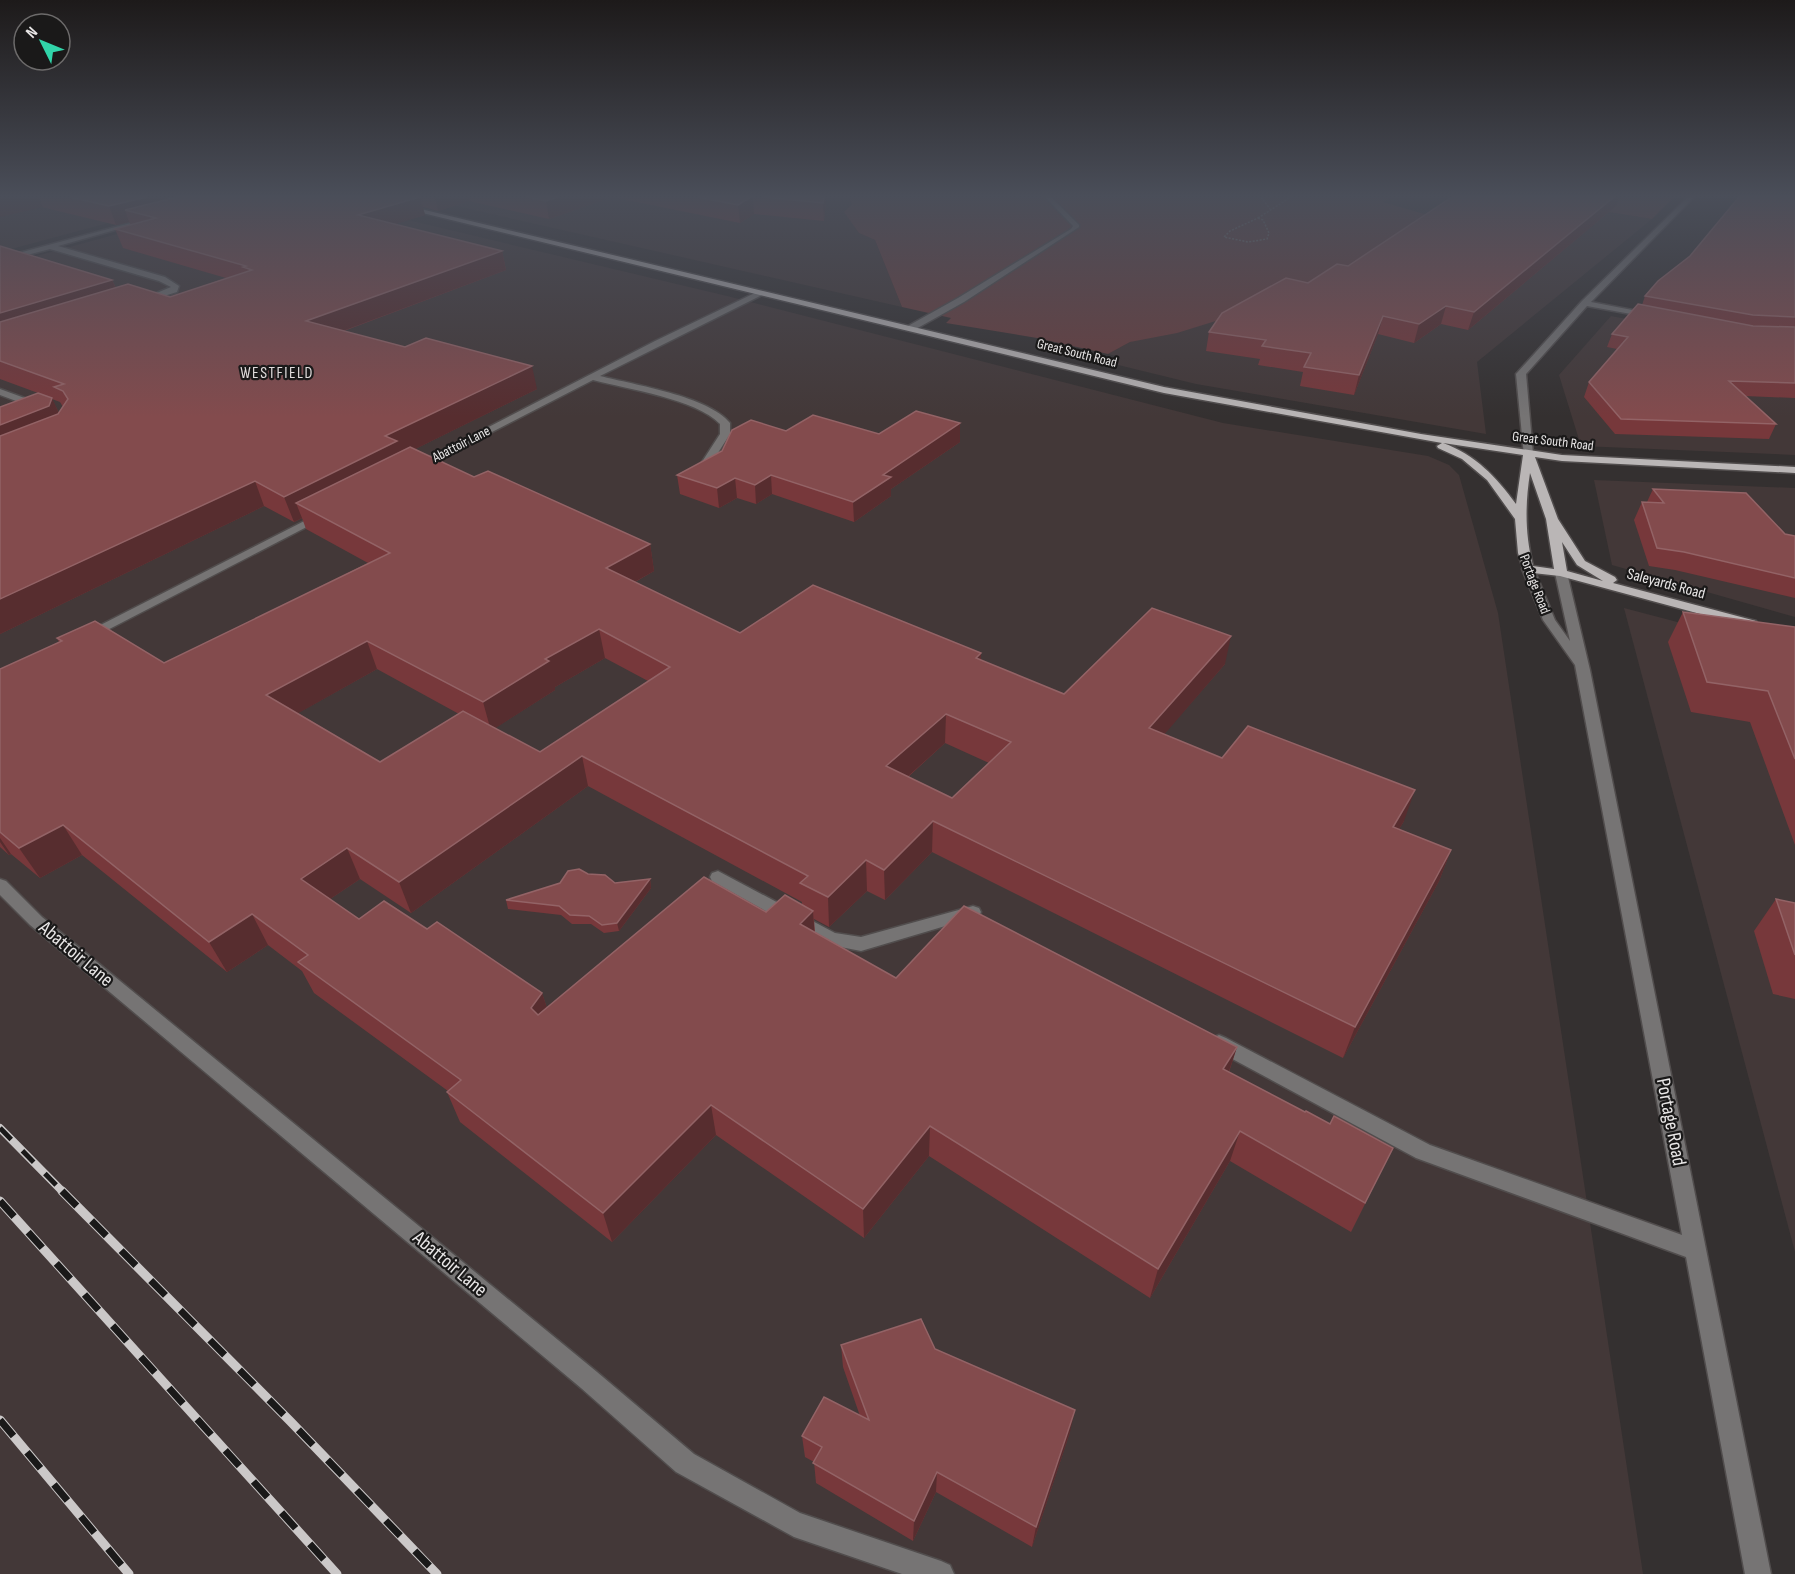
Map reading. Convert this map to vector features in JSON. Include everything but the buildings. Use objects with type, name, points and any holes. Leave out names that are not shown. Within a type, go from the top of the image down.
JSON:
[{"type":"main road","name":"Great South Road","points":[[669,270],[1164,390],[1421,437],[1528,454],[1591,461],[1795,470]]},
{"type":"main road","points":[[1421,437],[1466,457],[1491,478],[1520,518]]},
{"type":"main road","name":"Portage Road","points":[[1528,454],[1520,518],[1520,543],[1528,568]]},
{"type":"main road","name":"Portage Road","points":[[1528,454],[1552,519],[1561,573]]},
{"type":"main road","points":[[1552,519],[1581,563],[1596,573],[1647,596]]},
{"type":"main road","name":"Saleyards Road","points":[[1528,568],[1561,573],[1769,629]]},
{"type":"street","points":[[130,304],[174,290],[175,286],[162,279],[133,270]]},
{"type":"street","points":[[911,328],[1008,270]]},
{"type":"street","name":"Portage Road","points":[[1528,454],[1521,374],[1617,270]]},
{"type":"street","name":"Abattoir Lane","points":[[401,474],[762,293]]},
{"type":"street","points":[[1585,303],[1656,317]]},
{"type":"street","points":[[591,377],[695,404],[715,413],[725,423],[725,434],[703,468]]},
{"type":"street","points":[[0,392],[49,410]]},
{"type":"street","points":[[74,642],[327,512]]},
{"type":"street","name":"Portage Road","points":[[1528,568],[1549,620],[1583,670]]},
{"type":"street","name":"Portage Road","points":[[1561,573],[1583,670],[1758,1574]]},
{"type":"street","points":[[718,877],[831,939],[861,944],[974,912],[994,923]]},
{"type":"street","name":"Abattoir Lane","points":[[0,885],[36,921],[589,1380],[685,1463],[794,1524],[941,1574]]},
{"type":"street","points":[[1203,1035],[1423,1152],[1697,1251]]},
{"type":"shaded area","points":[[0,270],[620,270],[1223,423],[1428,456],[1449,465],[1459,475],[1498,613],[1643,1574],[0,1574]]},
{"type":"shaded area","points":[[741,270],[887,270],[902,307]]},
{"type":"shaded area","points":[[887,270],[1354,270],[1248,311],[1177,333],[1130,342],[1108,354],[1037,338],[946,323],[951,318],[902,307]]},
{"type":"shaded area","points":[[1259,270],[1589,270],[1477,362],[1486,434],[1196,384],[1106,362],[1120,357],[1108,354]]},
{"type":"shaded area","points":[[1611,316],[1748,343],[1795,345],[1795,455],[1581,446],[1559,375]]},
{"type":"shaded area","points":[[1594,480],[1795,488],[1795,617],[1612,565]]},
{"type":"shaded area","points":[[1624,608],[1795,653],[1795,1252]]},
{"type":"railway","points":[[0,1128],[64,1193]]},
{"type":"railway","points":[[62,1191],[290,1421],[437,1574]]},
{"type":"railway","points":[[0,1201],[337,1574]]},
{"type":"railway","points":[[0,1420],[129,1574]]},
{"type":"district","name":"WESTFIELD","points":[[277,373]]}]
